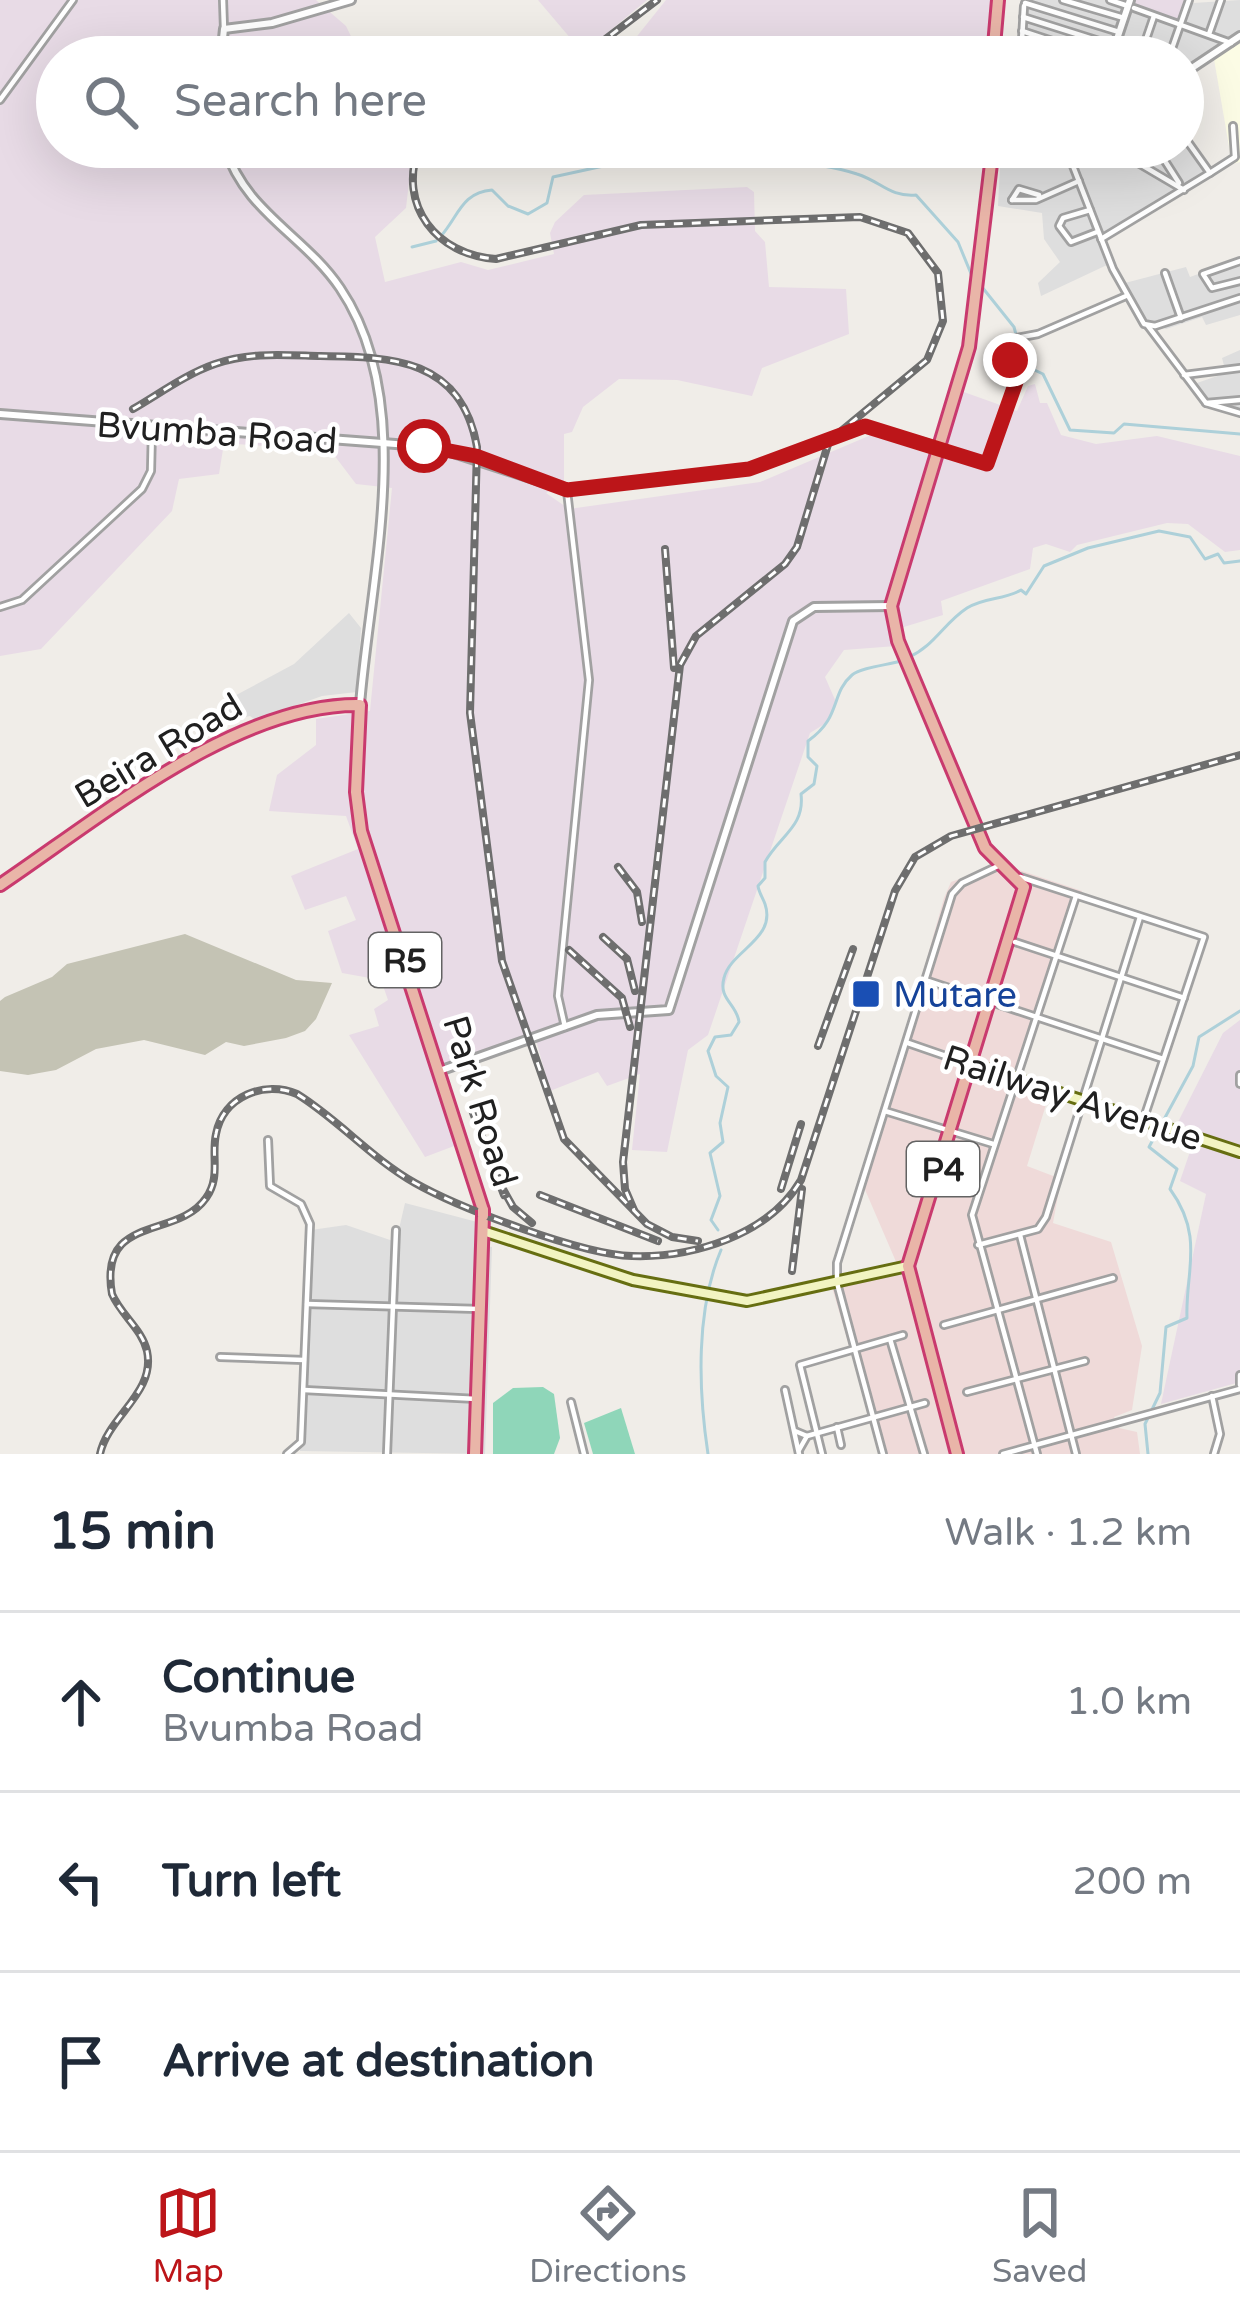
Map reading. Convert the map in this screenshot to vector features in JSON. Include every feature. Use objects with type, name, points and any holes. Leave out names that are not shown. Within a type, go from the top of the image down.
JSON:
[{"type":"highway","points":[[997,36],[1000,0]]},
{"type":"highway","points":[[989,168],[984,251],[965,360],[891,606],[906,658],[985,848],[998,866],[1024,883]]},
{"type":"highway","points":[[914,678],[988,848],[1024,883]]},
{"type":"highway","name":"Beira Road","points":[[0,885],[249,726],[306,707],[360,705]]},
{"type":"highway","name":"Park Road","points":[[360,705],[357,812],[484,1213],[475,1454]]},
{"type":"highway","name":"P4","points":[[960,1454],[908,1266],[1015,942],[1024,883]]},
{"type":"highway","name":"P4","points":[[994,1002],[1024,883]]},
{"type":"highway","name":"P4","points":[[952,1133],[913,1274],[960,1454]]},
{"type":"main road","name":"Railway Avenue","points":[[974,1065],[1240,1152]]},
{"type":"main road","points":[[483,1231],[633,1280],[712,1294],[774,1299],[908,1266]]},
{"type":"street","points":[[47,36],[73,0]]},
{"type":"street","points":[[223,0],[223,36]]},
{"type":"street","points":[[224,28],[272,22],[351,0]]},
{"type":"street","points":[[1063,0],[1124,18]]},
{"type":"street","points":[[1110,0],[1231,43]]},
{"type":"street","points":[[1177,36],[1191,0]]},
{"type":"street","points":[[1209,35],[1221,0]]},
{"type":"street","points":[[1022,36],[1025,2],[1119,32]]},
{"type":"street","points":[[1118,36],[1131,4]]},
{"type":"street","points":[[1147,36],[1154,16]]},
{"type":"street","points":[[1023,17],[1083,36]]},
{"type":"street","points":[[1022,31],[1037,36]]},
{"type":"street","points":[[1204,60],[1240,36]]},
{"type":"street","points":[[0,100],[36,51]]},
{"type":"street","points":[[1090,210],[1063,218],[1061,235],[1071,242],[1099,236],[1210,173],[1235,157],[1233,126]]},
{"type":"street","points":[[1204,165],[1210,173]]},
{"type":"street","points":[[234,168],[248,199],[343,292],[383,404],[386,444],[360,705]]},
{"type":"street","points":[[1073,168],[1126,296],[1206,403],[1240,413]]},
{"type":"street","points":[[1147,168],[1182,188]]},
{"type":"street","points":[[1169,168],[1182,188]]},
{"type":"street","points":[[1042,196],[1079,181]]},
{"type":"street","points":[[1240,261],[1203,274],[1212,288],[1240,281]]},
{"type":"street","points":[[1165,273],[1181,318]]},
{"type":"street","points":[[1148,326],[1238,299],[1232,284]]},
{"type":"street","name":"Bvumba Road","points":[[0,414],[450,450],[567,490],[749,469],[865,426],[987,464],[1017,376],[1006,349],[1014,338],[1038,334],[1126,296]]},
{"type":"street","points":[[1184,375],[1240,368]]},
{"type":"street","points":[[1206,403],[1240,400]]},
{"type":"street","points":[[0,607],[22,600],[142,489],[151,470],[152,429]]},
{"type":"street","points":[[565,1027],[558,996],[590,680],[567,490]]},
{"type":"street","points":[[442,1070],[624,1009],[672,1007],[794,621],[814,607],[891,606]]},
{"type":"street","points":[[883,1454],[837,1283],[837,1263],[956,887],[998,866]]},
{"type":"street","points":[[1024,883],[1046,885],[1204,937],[1143,1121]]},
{"type":"street","points":[[1037,1454],[972,1215],[1076,896]]},
{"type":"street","points":[[978,1245],[1038,1229],[1141,917]]},
{"type":"street","points":[[1015,942],[1184,998]]},
{"type":"street","points":[[925,980],[1163,1059]]},
{"type":"street","name":"Railway Avenue","points":[[907,1042],[974,1065]]},
{"type":"street","points":[[1240,1075],[1240,1084]]},
{"type":"street","points":[[885,1111],[993,1144]]},
{"type":"street","points":[[268,1140],[270,1186],[301,1204],[310,1224],[301,1442],[287,1454]]},
{"type":"street","points":[[387,1454],[396,1230]]},
{"type":"street","points":[[1020,1235],[1076,1454]]},
{"type":"street","points":[[944,1325],[1113,1278]]},
{"type":"street","points":[[307,1304],[479,1310]]},
{"type":"street","points":[[822,1454],[799,1368],[903,1335]]},
{"type":"street","points":[[890,1338],[923,1454]]},
{"type":"street","points":[[220,1357],[304,1360]]},
{"type":"street","points":[[967,1392],[1085,1360]]},
{"type":"street","points":[[1003,1454],[1240,1387],[1240,1375]]},
{"type":"street","points":[[304,1390],[477,1399]]},
{"type":"street","points":[[785,1390],[799,1452]]},
{"type":"street","points":[[1213,1396],[1220,1434],[1214,1454]]},
{"type":"street","points":[[572,1402],[584,1454]]},
{"type":"street","points":[[795,1431],[817,1434],[925,1403]]},
{"type":"street","points":[[837,1427],[842,1445]]},
{"type":"street","points":[[799,1452],[807,1436]]},
{"type":"shaded area","points":[[0,0],[316,0],[351,36],[36,36],[36,168],[411,168],[406,208],[375,237],[385,282],[461,262],[488,270],[554,254],[550,233],[555,222],[584,195],[747,187],[754,192],[755,231],[765,242],[769,287],[846,289],[849,334],[762,368],[752,396],[677,380],[619,379],[583,407],[572,432],[564,434],[564,482],[546,493],[569,509],[760,482],[871,435],[935,456],[961,391],[1017,411],[1028,386],[1035,384],[1040,403],[1047,403],[1061,435],[1096,444],[1157,436],[1240,456],[1240,550],[1225,552],[1188,524],[1167,523],[1077,545],[1070,552],[1046,544],[1033,548],[1030,569],[941,601],[943,615],[894,630],[896,646],[844,650],[825,677],[836,702],[826,723],[810,733],[708,1035],[688,1050],[667,1152],[632,1150],[640,1074],[607,1086],[598,1072],[550,1091],[536,1040],[441,1071],[462,1143],[425,1157],[349,1035],[379,1026],[374,1009],[388,1000],[381,980],[342,973],[328,931],[356,920],[346,896],[305,910],[291,876],[358,849],[346,816],[269,811],[277,775],[316,745],[316,719],[370,711],[392,488],[356,484],[331,451],[224,443],[219,474],[179,479],[172,511],[41,649],[0,656]]},
{"type":"shaded area","points":[[538,0],[647,0],[604,36],[569,36]]},
{"type":"shaded area","points":[[666,0],[992,0],[990,36],[637,36]]},
{"type":"shaded area","points":[[1028,0],[1134,0],[1131,7],[1240,0],[1240,42],[1204,65],[1204,36],[1025,36]]},
{"type":"shaded area","points":[[1134,0],[1191,0],[1182,24],[1131,8]]},
{"type":"shaded area","points":[[1240,42],[1240,162],[1232,164],[1214,59]]},
{"type":"shaded area","points":[[1000,168],[1206,171],[1098,238],[1107,265],[1041,296],[1038,283],[1060,262],[1044,239],[1042,213],[998,206]]},
{"type":"shaded area","points":[[1240,259],[1240,315],[1206,325],[1202,317],[1166,329],[1148,321],[1125,283],[1186,267],[1190,277]]},
{"type":"shaded area","points":[[1240,350],[1238,412],[1233,403],[1213,404],[1194,384],[1226,373],[1222,358]]},
{"type":"shaded area","points":[[349,613],[361,628],[357,692],[322,696],[255,720],[250,716],[221,722],[225,701],[294,664]]},
{"type":"shaded area","points":[[1001,864],[1082,891],[1014,1082],[1049,1095],[1027,1166],[1061,1179],[1053,1223],[1111,1242],[1142,1346],[1132,1410],[1114,1417],[1119,1428],[1137,1432],[1140,1454],[881,1454],[831,1284],[897,1264],[863,1185],[944,898],[951,882]]},
{"type":"shaded area","points":[[185,934],[296,980],[332,983],[316,1019],[305,1031],[286,1038],[244,1046],[226,1042],[205,1055],[144,1040],[96,1049],[56,1070],[28,1075],[0,1071],[0,1001],[5,997],[52,977],[67,964]]},
{"type":"shaded area","points":[[1240,1020],[1240,1382],[1161,1404],[1206,1194],[1180,1181],[1197,1131],[1177,1124],[1223,1033]]},
{"type":"shaded area","points":[[405,1203],[481,1223],[478,1245],[492,1247],[485,1454],[300,1451],[311,1230],[346,1225],[396,1242]]},
{"type":"green space","points":[[543,1387],[554,1394],[560,1438],[554,1454],[493,1454],[493,1403],[513,1388]]},
{"type":"green space","points":[[621,1408],[635,1454],[593,1454],[584,1423]]},
{"type":"waterway","points":[[441,236],[474,195],[492,190],[508,206],[528,214],[547,203],[553,177],[594,168]]},
{"type":"waterway","points":[[834,168],[866,177],[899,194],[916,195],[958,242],[974,281]]},
{"type":"waterway","points":[[412,247],[436,241]]},
{"type":"waterway","points":[[982,287],[1014,327],[1028,367],[1043,374],[1070,430],[1114,433],[1124,424],[1240,434]]},
{"type":"waterway","points":[[909,657],[967,608],[1021,590],[1026,594],[1044,566],[1088,548],[1159,531],[1190,537],[1205,559],[1218,554],[1224,563],[1240,561]]},
{"type":"waterway","points":[[718,1230],[711,1220],[720,1196],[710,1153],[723,1142],[720,1123],[728,1087],[716,1076],[708,1051],[715,1037],[731,1035],[739,1022],[724,991],[724,978],[764,927],[767,916],[758,886],[765,878],[765,862],[795,823],[801,794],[814,784],[817,766],[808,757],[808,741],[826,723],[852,675],[901,661]]},
{"type":"waterway","points":[[1148,1454],[1145,1424],[1160,1393],[1166,1327],[1187,1318],[1191,1254],[1187,1223],[1170,1189],[1177,1169],[1149,1147],[1193,1066],[1199,1037],[1240,1011]]},
{"type":"waterway","points":[[708,1454],[701,1349],[707,1297],[721,1250]]},
{"type":"railway","points":[[610,36],[657,0]]},
{"type":"railway","points":[[414,168],[413,189],[427,224],[456,248],[475,255],[496,259],[641,225],[860,217],[908,233],[938,273],[943,321],[927,360],[829,441],[797,547],[785,564],[696,636],[680,665],[623,1162],[625,1189],[634,1210]]},
{"type":"railway","points":[[133,409],[204,368],[266,355],[396,362],[419,368],[456,395],[469,417],[477,447],[470,713],[502,961],[564,1139],[647,1224],[672,1237],[698,1241]]},
{"type":"railway","points":[[665,549],[674,668]]},
{"type":"railway","points":[[100,1454],[138,1392],[148,1366],[144,1343],[112,1294],[111,1268],[117,1251],[128,1239],[193,1211],[206,1198],[220,1121],[247,1094],[272,1089],[297,1094],[415,1183],[553,1239],[632,1256],[704,1247],[750,1229],[787,1199],[801,1180],[895,891],[915,857],[951,836],[1240,755]]},
{"type":"railway","points":[[618,867],[637,892],[642,922]]},
{"type":"railway","points":[[603,937],[627,959],[635,991]]},
{"type":"railway","points":[[818,1046],[853,949]]},
{"type":"railway","points":[[569,950],[622,998],[630,1027]]},
{"type":"railway","points":[[472,1110],[504,1195]]},
{"type":"railway","points":[[781,1189],[801,1124]]},
{"type":"railway","points":[[499,1182],[513,1207],[532,1223]]},
{"type":"railway","points":[[792,1271],[802,1189]]},
{"type":"railway","points":[[540,1195],[658,1241]]},
{"type":"place","name":"Mutare","points":[[866,994]]},
{"type":"route","points":[[424,446],[476,456],[567,490],[749,469],[859,427],[877,425],[987,464],[1016,382],[1010,360]]}]
